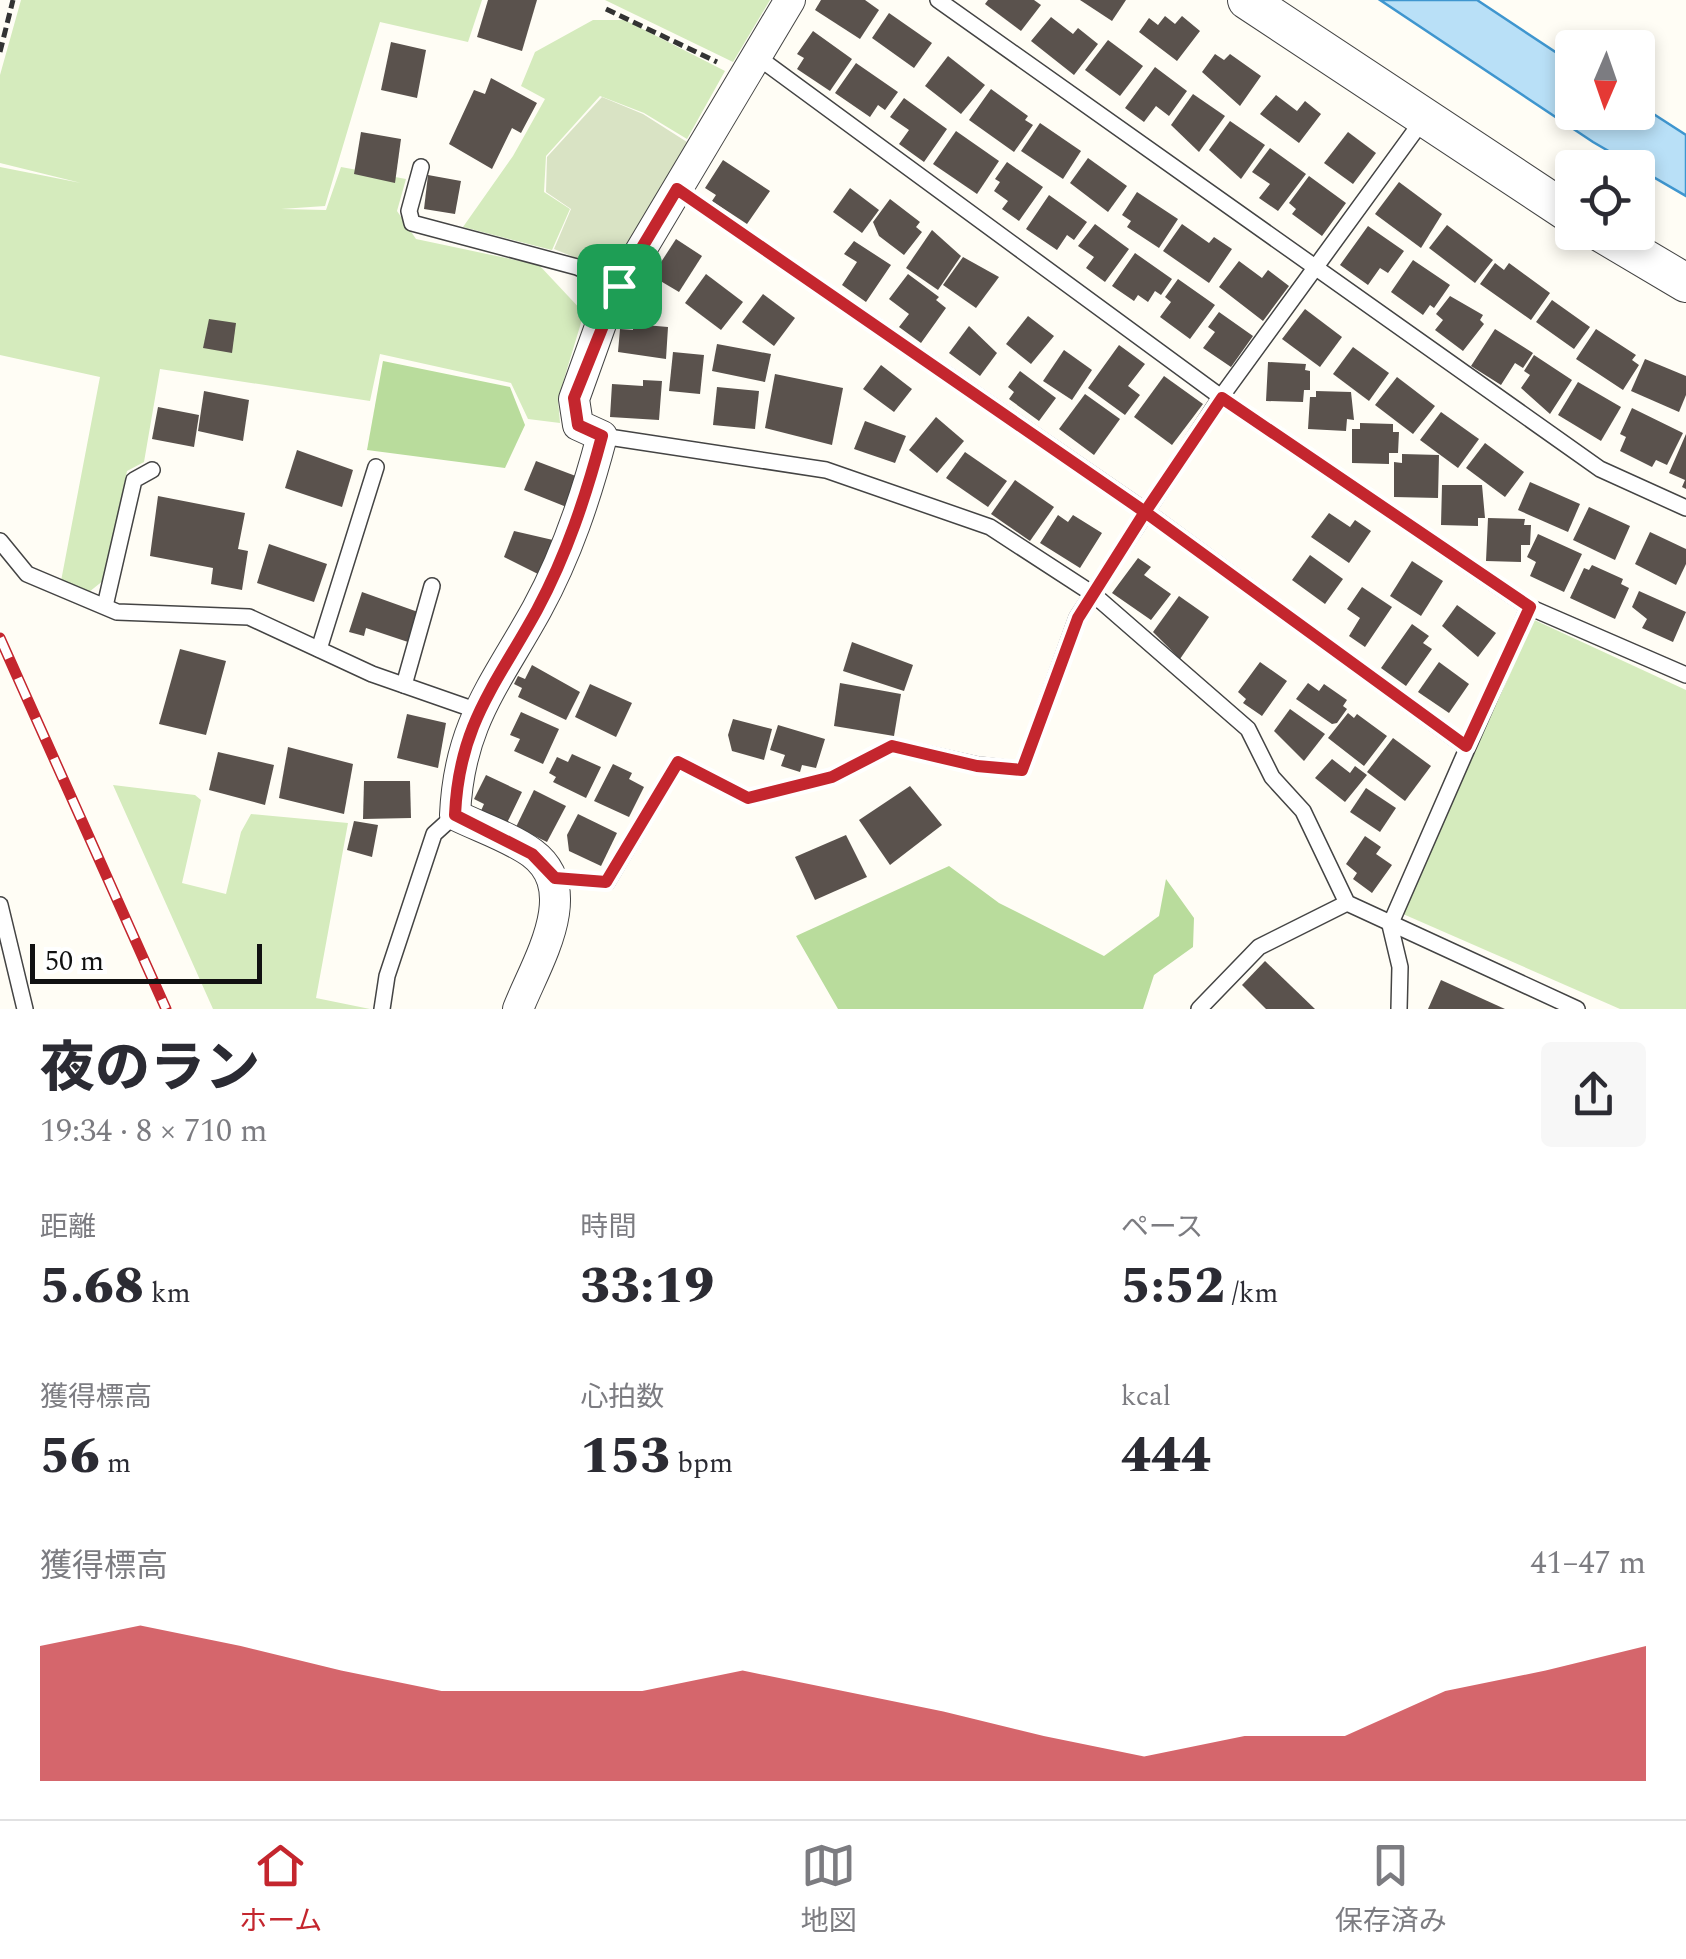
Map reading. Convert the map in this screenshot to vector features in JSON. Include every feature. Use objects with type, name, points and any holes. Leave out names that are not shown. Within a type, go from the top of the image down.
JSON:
[{"type":"street","points":[[518,1009],[557,908],[555,878],[532,854],[455,815],[457,769],[478,711],[539,607],[576,526],[602,436],[578,425],[574,398],[619,286],[790,0]]},
{"type":"street","points":[[1248,0],[1555,203]]},
{"type":"street","points":[[1630,250],[1686,283]]},
{"type":"lane","points":[[938,0],[1600,470],[1686,508]]},
{"type":"lane","points":[[752,68],[1222,398],[1530,607],[1686,675]]},
{"type":"lane","points":[[555,878],[606,882],[678,762],[748,798],[832,777],[892,746],[977,766],[1022,770],[1078,618],[1222,398],[1424,117]]},
{"type":"lane","points":[[421,167],[409,211],[412,223],[577,267],[619,286]]},
{"type":"lane","points":[[677,189],[1145,512],[1466,746]]},
{"type":"lane","points":[[602,436],[826,470],[990,527],[1093,594],[1248,728],[1272,777],[1303,811],[1347,903],[1577,1009]]},
{"type":"lane","points":[[319,649],[376,467]]},
{"type":"lane","points":[[105,606],[134,480],[152,470]]},
{"type":"lane","points":[[0,541],[28,574],[117,612],[248,617],[404,685],[478,711]]},
{"type":"lane","points":[[404,685],[432,586]]},
{"type":"lane","points":[[1399,1009],[1400,967],[1390,925],[1530,607]]},
{"type":"lane","points":[[382,1009],[388,976],[434,834],[455,815]]},
{"type":"lane","points":[[1200,1009],[1259,947],[1347,903]]},
{"type":"lane","points":[[0,905],[25,1009]]},
{"type":"path","points":[[0,52],[13,0]]},
{"type":"path","points":[[606,9],[752,68]]},
{"type":"green space","points":[[21,0],[482,0],[468,42],[380,22],[325,206],[281,209],[326,210],[341,167],[406,179],[397,211],[416,239],[539,265],[584,313],[558,399],[560,423],[528,419],[511,383],[380,354],[370,401],[160,369],[144,462],[127,471],[104,580],[89,592],[61,581],[100,377],[0,355],[0,167],[81,183],[0,163],[0,75]]},
{"type":"green space","points":[[605,0],[770,0],[733,62]]},
{"type":"green space","points":[[593,20],[625,20],[725,71],[687,139],[644,113],[600,96],[546,156],[544,192],[570,209],[552,250],[463,227],[513,156],[545,99],[521,86],[535,52]]},
{"type":"green space","points":[[602,97],[643,114],[687,142],[611,272],[554,249],[571,209],[546,192],[547,157]]},
{"type":"green space","points":[[383,361],[510,387],[525,425],[505,468],[367,450]]},
{"type":"green space","points":[[1530,618],[1686,690],[1686,1009],[1620,1009],[1403,914]]},
{"type":"green space","points":[[113,785],[195,795],[201,800],[182,883],[226,894],[241,832],[251,814],[348,823],[316,998],[370,1009],[213,1009]]},
{"type":"green space","points":[[949,866],[999,903],[1104,956],[1159,916],[1166,879],[1194,918],[1193,947],[1154,975],[1143,1009],[838,1009],[796,936]]},
{"type":"water","points":[[1380,0],[1477,0],[1555,52],[1555,117]]},
{"type":"water","points":[[1655,115],[1686,135],[1686,196],[1655,178],[1655,150],[1607,150],[1575,130],[1655,130]]},
{"type":"building","points":[[488,0],[537,0],[522,51],[477,37]]},
{"type":"building","points":[[821,0],[865,0],[879,10],[860,39],[815,10]]},
{"type":"building","points":[[988,0],[1034,0],[1041,5],[1021,31],[985,4]]},
{"type":"building","points":[[1080,0],[1126,0],[1112,21]]},
{"type":"building","points":[[889,13],[932,43],[914,68],[872,38]]},
{"type":"building","points":[[1165,16],[1175,24],[1182,16],[1200,31],[1177,61],[1139,32],[1149,18],[1158,25]]},
{"type":"building","points":[[1051,17],[1073,34],[1078,28],[1098,44],[1074,75],[1031,41]]},
{"type":"building","points":[[813,31],[852,59],[830,91],[797,69],[804,58],[797,54]]},
{"type":"building","points":[[1108,40],[1143,66],[1120,96],[1085,70]]},
{"type":"building","points":[[391,42],[426,50],[417,98],[381,90]]},
{"type":"building","points":[[1215,54],[1224,60],[1230,54],[1261,76],[1240,106],[1202,72]]},
{"type":"building","points":[[948,56],[985,85],[961,114],[925,86]]},
{"type":"building","points":[[856,63],[898,92],[885,110],[878,105],[870,117],[835,93]]},
{"type":"building","points":[[1155,67],[1187,91],[1169,116],[1156,106],[1144,122],[1125,108]]},
{"type":"building","points":[[491,78],[537,103],[521,133],[512,128],[492,169],[449,144],[474,90],[485,94]]},
{"type":"building","points":[[991,89],[1028,116],[1025,120],[1033,125],[1014,152],[969,120]]},
{"type":"building","points":[[1193,94],[1225,116],[1199,152],[1171,125]]},
{"type":"building","points":[[1276,95],[1297,111],[1305,101],[1321,114],[1299,143],[1260,114]]},
{"type":"building","points":[[904,98],[947,129],[924,162],[899,144],[909,130],[890,117]]},
{"type":"building","points":[[1230,121],[1265,145],[1241,179],[1209,150]]},
{"type":"building","points":[[1040,123],[1081,151],[1063,179],[1021,151]]},
{"type":"building","points":[[956,131],[999,161],[977,194],[933,164]]},
{"type":"building","points":[[361,132],[401,139],[395,183],[354,174]]},
{"type":"building","points":[[1348,132],[1376,153],[1353,184],[1324,163]]},
{"type":"building","points":[[1270,148],[1306,174],[1278,211],[1259,198],[1270,184],[1252,172]]},
{"type":"building","points":[[1088,158],[1127,186],[1108,212],[1070,183]]},
{"type":"building","points":[[723,160],[770,191],[747,224],[712,201],[716,195],[705,188]]},
{"type":"building","points":[[1007,162],[1043,187],[1019,221],[1002,209],[1008,201],[994,191],[1000,182],[995,179]]},
{"type":"building","points":[[428,175],[461,181],[455,214],[424,209]]},
{"type":"building","points":[[1309,176],[1346,203],[1322,236],[1292,214],[1296,209],[1289,203]]},
{"type":"building","points":[[1399,182],[1442,214],[1421,248],[1375,214]]},
{"type":"building","points":[[850,188],[879,210],[862,233],[833,212]]},
{"type":"building","points":[[1137,192],[1178,219],[1159,248],[1127,227],[1131,221],[1122,215]]},
{"type":"building","points":[[1049,195],[1087,222],[1074,240],[1067,235],[1057,250],[1026,229]]},
{"type":"building","points":[[890,199],[920,222],[916,227],[922,232],[904,255],[879,236],[873,222]]},
{"type":"building","points":[[1095,224],[1129,249],[1105,282],[1086,268],[1094,257],[1078,246]]},
{"type":"building","points":[[1182,224],[1209,243],[1214,237],[1232,249],[1209,283],[1163,251]]},
{"type":"building","points":[[1447,225],[1493,260],[1475,283],[1429,248]]},
{"type":"building","points":[[1368,226],[1404,251],[1388,273],[1380,268],[1368,285],[1340,265]]},
{"type":"building","points":[[932,230],[961,256],[938,290],[906,268]]},
{"type":"building","points":[[676,239],[702,256],[679,292],[652,276]]},
{"type":"building","points":[[854,241],[891,265],[866,302],[842,285],[857,262],[844,254]]},
{"type":"building","points":[[1135,253],[1172,279],[1161,295],[1155,291],[1148,302],[1138,295],[1134,301],[1112,286]]},
{"type":"building","points":[[963,257],[999,277],[976,308],[943,285]]},
{"type":"building","points":[[1413,260],[1450,285],[1434,308],[1430,305],[1423,315],[1391,292]]},
{"type":"building","points":[[1239,261],[1262,278],[1268,270],[1289,286],[1263,321],[1219,287]]},
{"type":"building","points":[[1495,263],[1504,270],[1509,263],[1550,293],[1531,320],[1480,284]]},
{"type":"building","points":[[706,274],[743,302],[721,330],[685,303]]},
{"type":"building","points":[[908,274],[939,297],[936,300],[946,308],[921,343],[899,327],[909,314],[889,299]]},
{"type":"building","points":[[1178,279],[1215,305],[1190,339],[1160,317],[1171,302],[1165,297]]},
{"type":"building","points":[[763,294],[795,318],[774,346],[742,322]]},
{"type":"building","points":[[1450,296],[1483,315],[1480,320],[1484,324],[1463,351],[1435,330],[1443,320],[1436,314]]},
{"type":"building","points":[[1552,300],[1590,327],[1574,349],[1536,322]]},
{"type":"building","points":[[1305,309],[1342,337],[1320,367],[1282,339]]},
{"type":"building","points":[[1219,312],[1253,336],[1231,367],[1203,348],[1215,332],[1208,327]]},
{"type":"building","points":[[1028,316],[1054,336],[1031,364],[1006,344]]},
{"type":"building","points":[[209,319],[236,323],[232,353],[203,348]]},
{"type":"building","points":[[633,324],[668,327],[666,359],[618,352],[620,329],[633,330]]},
{"type":"building","points":[[969,326],[997,353],[980,376],[949,353]]},
{"type":"building","points":[[1495,329],[1533,353],[1523,368],[1515,363],[1501,385],[1471,366]]},
{"type":"building","points":[[1596,329],[1636,355],[1632,360],[1639,365],[1623,390],[1576,359]]},
{"type":"building","points":[[717,344],[771,354],[765,382],[712,371]]},
{"type":"building","points":[[1119,345],[1145,364],[1128,386],[1140,395],[1125,415],[1088,388]]},
{"type":"building","points":[[1353,347],[1389,373],[1369,401],[1333,374]]},
{"type":"building","points":[[1064,350],[1092,370],[1072,400],[1043,381]]},
{"type":"building","points":[[673,352],[704,355],[700,394],[669,391]]},
{"type":"building","points":[[1534,355],[1572,380],[1550,414],[1521,388],[1530,375],[1524,371]]},
{"type":"building","points":[[1645,359],[1686,376],[1686,395],[1679,412],[1631,391]]},
{"type":"building","points":[[1268,362],[1306,364],[1310,390],[1304,390],[1303,402],[1266,401]]},
{"type":"building","points":[[881,365],[912,389],[894,412],[863,389]]},
{"type":"building","points":[[1020,371],[1056,398],[1039,421],[1009,399],[1014,392],[1008,387]]},
{"type":"building","points":[[775,374],[843,388],[832,445],[765,428]]},
{"type":"building","points":[[1164,376],[1203,404],[1172,445],[1134,417]]},
{"type":"building","points":[[1397,377],[1435,406],[1413,434],[1375,405]]},
{"type":"building","points":[[643,380],[662,381],[659,420],[610,417],[612,384],[643,386]]},
{"type":"building","points":[[1578,382],[1621,407],[1601,441],[1558,415]]},
{"type":"building","points":[[717,387],[759,391],[755,429],[713,425]]},
{"type":"building","points":[[204,391],[249,400],[243,441],[198,431]]},
{"type":"building","points":[[1316,391],[1351,392],[1354,420],[1347,419],[1346,431],[1308,429],[1310,397],[1316,397]]},
{"type":"building","points":[[1085,394],[1120,419],[1094,455],[1059,429]]},
{"type":"building","points":[[158,407],[199,415],[194,447],[152,439]]},
{"type":"building","points":[[1632,408],[1683,433],[1667,465],[1656,460],[1652,467],[1620,451],[1626,437],[1620,434]]},
{"type":"building","points":[[1441,412],[1479,439],[1458,468],[1420,440]]},
{"type":"building","points":[[936,417],[964,441],[937,473],[909,450]]},
{"type":"building","points":[[865,421],[906,436],[895,463],[854,449]]},
{"type":"building","points":[[1360,423],[1393,424],[1393,432],[1399,432],[1398,453],[1389,453],[1389,464],[1352,463],[1352,429],[1360,429]]},
{"type":"building","points":[[1686,434],[1686,489],[1682,487],[1685,480],[1669,473]]},
{"type":"building","points":[[1485,443],[1524,472],[1505,497],[1466,468]]},
{"type":"building","points":[[297,450],[353,470],[342,507],[285,488]]},
{"type":"building","points":[[965,452],[1007,481],[988,507],[946,478]]},
{"type":"building","points":[[1402,454],[1439,455],[1438,498],[1394,497],[1394,462],[1402,463]]},
{"type":"building","points":[[536,461],[581,478],[569,508],[524,490]]},
{"type":"building","points":[[1015,480],[1054,507],[1030,541],[991,514]]},
{"type":"building","points":[[1530,482],[1580,504],[1568,532],[1518,510]]},
{"type":"building","points":[[1442,485],[1482,485],[1485,518],[1478,518],[1478,526],[1441,525]]},
{"type":"building","points":[[158,496],[245,513],[238,549],[248,551],[242,590],[211,584],[213,568],[150,556]]},
{"type":"building","points":[[1589,507],[1630,526],[1615,560],[1573,540]]},
{"type":"building","points":[[1329,513],[1350,527],[1355,520],[1371,531],[1349,563],[1311,537]]},
{"type":"building","points":[[1058,515],[1068,522],[1073,515],[1102,533],[1080,568],[1040,543]]},
{"type":"building","points":[[1488,518],[1525,519],[1524,525],[1531,525],[1530,545],[1521,545],[1521,562],[1486,561]]},
{"type":"building","points":[[514,531],[553,540],[540,575],[504,557]]},
{"type":"building","points":[[1650,532],[1686,549],[1686,564],[1676,585],[1635,564]]},
{"type":"building","points":[[1538,534],[1582,554],[1564,592],[1530,576],[1536,562],[1527,557]]},
{"type":"building","points":[[269,544],[327,564],[314,602],[257,583]]},
{"type":"building","points":[[1310,555],[1343,579],[1325,604],[1292,580]]},
{"type":"building","points":[[1138,558],[1151,567],[1144,575],[1171,594],[1151,620],[1112,593]]},
{"type":"building","points":[[1412,561],[1443,581],[1421,616],[1390,596]]},
{"type":"building","points":[[1592,565],[1623,579],[1621,584],[1629,588],[1615,619],[1570,598],[1584,568],[1589,570]]},
{"type":"building","points":[[1362,587],[1392,607],[1365,647],[1349,636],[1360,618],[1347,609]]},
{"type":"building","points":[[1639,591],[1686,612],[1673,642],[1642,628],[1647,619],[1632,607]]},
{"type":"building","points":[[362,592],[418,612],[408,642],[366,628],[364,636],[349,632]]},
{"type":"building","points":[[1179,596],[1209,617],[1180,659],[1153,632]]},
{"type":"building","points":[[1457,605],[1496,633],[1478,657],[1442,626]]},
{"type":"building","points":[[1412,624],[1429,636],[1423,643],[1432,649],[1406,686],[1381,668]]},
{"type":"building","points":[[852,642],[913,665],[904,691],[843,671]]},
{"type":"building","points":[[180,649],[226,661],[206,735],[159,724]]},
{"type":"building","points":[[1260,662],[1287,681],[1262,716],[1243,703],[1246,699],[1238,692]]},
{"type":"building","points":[[1439,662],[1469,684],[1449,713],[1418,692]]},
{"type":"building","points":[[532,665],[580,692],[566,720],[518,697],[522,688],[514,684],[518,676],[525,679]]},
{"type":"building","points":[[840,683],[901,694],[894,736],[834,726]]},
{"type":"building","points":[[1308,683],[1319,691],[1324,684],[1347,700],[1343,706],[1347,709],[1337,723],[1332,724],[1296,699]]},
{"type":"building","points":[[590,684],[632,703],[616,737],[575,717]]},
{"type":"building","points":[[1290,709],[1325,734],[1304,761],[1274,731]]},
{"type":"building","points":[[521,712],[559,729],[543,764],[514,751],[520,739],[510,735]]},
{"type":"building","points":[[1348,713],[1354,718],[1357,714],[1387,736],[1364,766],[1328,738]]},
{"type":"building","points":[[407,714],[446,723],[438,768],[397,758]]},
{"type":"building","points":[[733,719],[772,729],[764,760],[732,751],[728,735]]},
{"type":"building","points":[[778,725],[825,739],[816,768],[802,765],[800,772],[781,766],[785,755],[770,750]]},
{"type":"building","points":[[1393,738],[1431,766],[1405,801],[1367,772]]},
{"type":"building","points":[[288,747],[353,764],[344,814],[279,798]]},
{"type":"building","points":[[218,752],[274,765],[265,805],[209,790]]},
{"type":"building","points":[[572,754],[601,767],[586,798],[553,782],[556,777],[549,773],[557,757],[568,762]]},
{"type":"building","points":[[1332,759],[1350,773],[1355,766],[1367,775],[1345,802],[1315,778]]},
{"type":"building","points":[[613,764],[632,773],[629,779],[644,787],[629,817],[594,801]]},
{"type":"building","points":[[486,775],[522,792],[506,825],[480,813],[484,804],[474,799]]},
{"type":"building","points":[[364,781],[410,781],[411,818],[363,819]]},
{"type":"building","points":[[910,786],[942,825],[890,865],[859,820]]},
{"type":"building","points":[[1366,788],[1396,808],[1380,832],[1350,812]]},
{"type":"building","points":[[534,790],[566,806],[547,842],[516,827]]},
{"type":"building","points":[[578,814],[617,833],[601,866],[569,851],[567,835]]},
{"type":"building","points":[[354,821],[378,825],[372,857],[347,850]]},
{"type":"building","points":[[846,835],[867,877],[815,900],[795,857]]},
{"type":"building","points":[[1365,836],[1381,847],[1376,854],[1392,865],[1372,893],[1353,879],[1357,873],[1346,864]]},
{"type":"building","points":[[1265,961],[1315,1009],[1266,1009],[1242,985]]},
{"type":"building","points":[[1441,980],[1505,1009],[1428,1009]]},
{"type":"railway","points":[[0,638],[166,1009]]},
{"type":"route","points":[[619,286],[607,307],[574,398],[578,425],[602,436],[583,510],[539,607],[478,711],[457,769],[455,815],[532,854],[555,878],[606,882],[678,762],[748,798],[832,777],[892,746],[977,766],[1022,770],[1078,618],[1145,512],[1466,746],[1530,607],[1222,398],[1145,512],[677,189],[619,286]]}]
